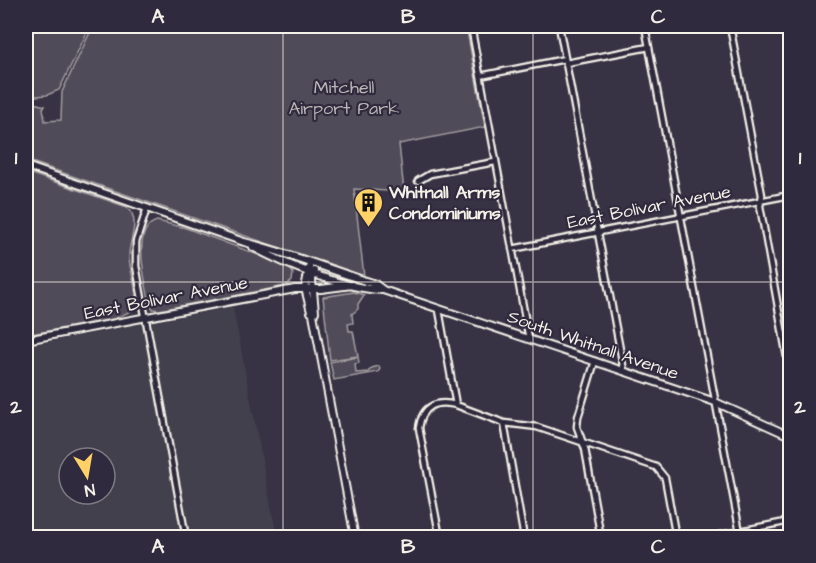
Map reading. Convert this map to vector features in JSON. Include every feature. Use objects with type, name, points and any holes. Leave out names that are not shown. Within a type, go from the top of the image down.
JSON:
[{"type":"street","points":[[471,26],[529,339]]},
{"type":"street","points":[[559,26],[624,371]]},
{"type":"street","points":[[645,26],[741,537]]},
{"type":"street","points":[[730,26],[762,195],[760,206],[790,374]]},
{"type":"street","points":[[480,76],[649,47]]},
{"type":"street","points":[[418,181],[430,174],[495,162]]},
{"type":"street","name":"South Whitnall Avenue","points":[[26,166],[244,242],[281,251],[375,284],[383,290]]},
{"type":"street","name":"East Bolivar Avenue","points":[[512,249],[790,195]]},
{"type":"street","points":[[147,208],[136,242],[135,253],[186,537]]},
{"type":"street","name":"South Whitnall Avenue","points":[[244,242],[311,272],[352,285],[383,290],[715,402],[790,436]]},
{"type":"street","points":[[313,264],[309,288],[355,537]]},
{"type":"street","name":"East Bolivar Avenue","points":[[26,340],[309,288],[321,289],[352,285]]},
{"type":"street","points":[[439,310],[456,405]]},
{"type":"street","points":[[595,361],[578,417],[578,434],[585,449],[602,537]]},
{"type":"street","points":[[440,537],[420,434],[420,421],[425,411],[434,404],[446,403],[504,423],[537,427],[656,467],[665,478],[676,537]]},
{"type":"street","points":[[504,423],[524,537]]},
{"type":"street","points":[[705,537],[790,521]]},
{"type":"shaded area","points":[[233,307],[277,537],[26,538],[26,346]]},
{"type":"green space","points":[[26,26],[90,26],[59,90],[47,95],[26,97]]},
{"type":"green space","name":"Mitchell Airport Park","points":[[93,26],[466,26],[485,127],[399,144],[404,192],[354,189],[364,277],[26,160],[26,101],[45,106],[43,108],[45,121],[61,120],[62,92]]},
{"type":"green space","points":[[26,172],[127,207],[131,212],[134,225],[129,258],[136,292],[133,310],[114,319],[26,335]]},
{"type":"green space","points":[[157,221],[186,228],[288,266],[293,273],[292,281],[285,286],[159,310],[153,309],[143,271],[142,245],[144,234],[149,226]]},
{"type":"green space","points":[[354,292],[364,295],[358,304],[358,309],[352,314],[353,323],[348,324],[349,331],[353,331],[358,356],[330,360],[323,297]]},
{"type":"green space","points":[[358,357],[359,363],[355,364],[356,373],[368,372],[379,366],[380,369],[378,372],[334,380],[330,362]]},
{"type":"place","name":"Whitnall Arms Condominiums","points":[[368,228]]}]
